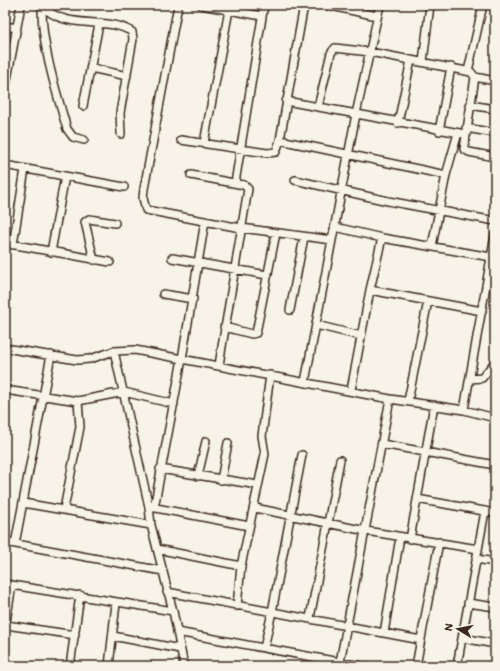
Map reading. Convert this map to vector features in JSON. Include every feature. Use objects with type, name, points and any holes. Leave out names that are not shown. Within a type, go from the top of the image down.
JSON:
[{"type":"street","points":[[5,90],[21,5]]},
{"type":"street","points":[[178,5],[144,189],[143,206],[150,211],[241,228],[332,240]]},
{"type":"street","points":[[201,5],[262,16]]},
{"type":"street","points":[[234,183],[264,5]]},
{"type":"street","points":[[181,140],[273,153],[279,147],[304,5]]},
{"type":"street","points":[[327,5],[347,8],[377,16]]},
{"type":"street","points":[[305,382],[348,154],[380,5]]},
{"type":"street","points":[[422,62],[430,5]]},
{"type":"street","points":[[468,71],[483,5]]},
{"type":"street","points":[[42,6],[51,14],[61,19],[128,30],[134,35],[120,113],[121,134]]},
{"type":"street","points":[[42,6],[46,42],[67,129],[73,137],[84,140]]},
{"type":"street","points":[[204,143],[230,10]]},
{"type":"street","points":[[83,106],[98,24]]},
{"type":"street","points":[[5,26],[17,28]]},
{"type":"street","points":[[318,107],[332,50],[337,47],[451,67],[473,73],[475,77],[495,81]]},
{"type":"street","points":[[398,123],[411,60]]},
{"type":"street","points":[[439,131],[451,67]]},
{"type":"street","points":[[91,68],[126,76]]},
{"type":"street","points":[[432,246],[446,175],[463,132],[475,77]]},
{"type":"street","points":[[286,101],[439,131],[495,133]]},
{"type":"street","points":[[470,105],[495,109]]},
{"type":"street","points":[[463,132],[463,145],[466,151],[495,157]]},
{"type":"street","points":[[280,140],[446,175]]},
{"type":"street","points":[[5,165],[124,187]]},
{"type":"street","points":[[25,169],[9,244],[110,262]]},
{"type":"street","points":[[191,175],[244,185],[248,189],[224,327],[219,365]]},
{"type":"street","points":[[51,252],[65,176]]},
{"type":"street","points":[[295,180],[388,201],[439,209],[495,221]]},
{"type":"street","points":[[94,260],[85,222],[89,219],[115,223]]},
{"type":"street","points":[[184,666],[173,611],[151,525],[152,507],[174,404],[205,221]]},
{"type":"street","points":[[335,226],[382,238],[492,257]]},
{"type":"street","points":[[224,327],[252,334],[256,333],[276,233]]},
{"type":"street","points":[[464,410],[495,235]]},
{"type":"street","points":[[290,310],[304,237]]},
{"type":"street","points":[[351,390],[370,290],[382,238]]},
{"type":"street","points":[[172,258],[198,264],[268,275]]},
{"type":"street","points":[[370,290],[482,311]]},
{"type":"street","points":[[163,294],[193,299]]},
{"type":"street","points":[[408,401],[428,301]]},
{"type":"street","points":[[316,325],[361,336]]},
{"type":"street","points":[[5,348],[84,360],[114,351],[135,350],[390,398],[464,410],[495,418]]},
{"type":"street","points":[[114,351],[152,507]]},
{"type":"street","points":[[15,544],[51,355]]},
{"type":"street","points":[[470,379],[482,378],[495,362]]},
{"type":"street","points":[[237,606],[241,566],[255,508],[258,485],[265,454],[262,436],[270,376]]},
{"type":"street","points":[[5,390],[78,401],[124,392],[174,404]]},
{"type":"street","points":[[340,662],[390,398]]},
{"type":"street","points":[[64,509],[79,432],[78,401]]},
{"type":"street","points":[[410,538],[434,405]]},
{"type":"street","points":[[198,476],[206,441]]},
{"type":"street","points":[[221,480],[228,443]]},
{"type":"street","points":[[382,444],[495,465]]},
{"type":"street","points":[[264,648],[302,455]]},
{"type":"street","points":[[310,618],[340,460]]},
{"type":"street","points":[[160,469],[258,485]]},
{"type":"street","points":[[417,499],[495,513]]},
{"type":"street","points":[[23,503],[151,525]]},
{"type":"street","points":[[152,507],[250,526]]},
{"type":"street","points":[[255,508],[366,531],[478,549]]},
{"type":"street","points":[[457,666],[485,511]]},
{"type":"street","points":[[384,633],[400,537]]},
{"type":"street","points":[[5,542],[162,571]]},
{"type":"street","points":[[416,666],[439,542]]},
{"type":"street","points":[[157,549],[241,566]]},
{"type":"street","points":[[476,559],[495,562]]},
{"type":"street","points":[[75,636],[5,628],[9,585],[80,595],[173,611]]},
{"type":"street","points":[[167,592],[421,640]]},
{"type":"street","points":[[70,666],[80,595]]},
{"type":"street","points":[[109,666],[116,602]]},
{"type":"street","points":[[468,603],[495,607]]},
{"type":"street","points":[[177,632],[361,666]]},
{"type":"street","points":[[113,636],[180,649]]},
{"type":"street","points":[[463,638],[495,644]]}]
